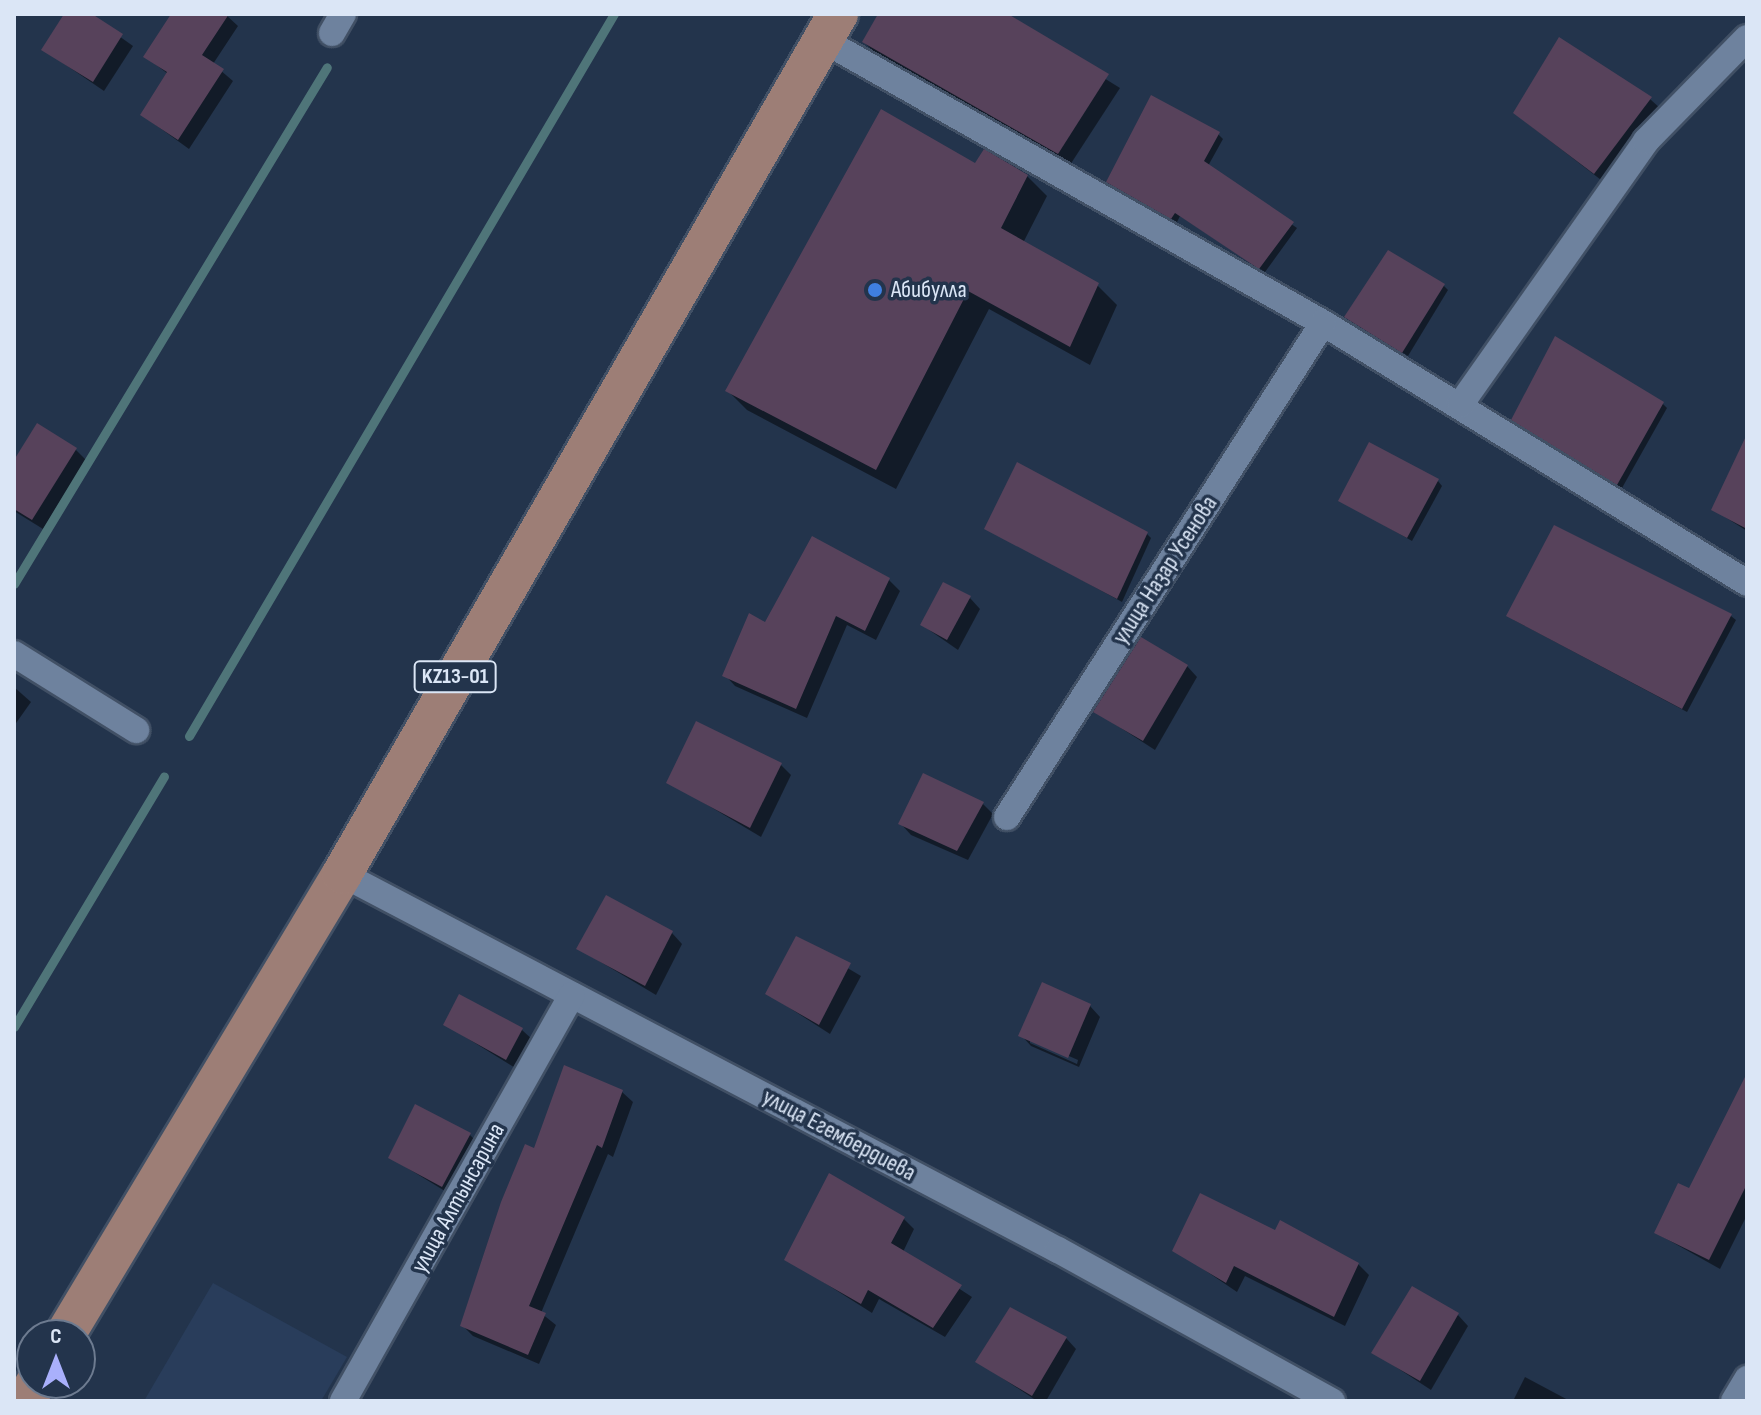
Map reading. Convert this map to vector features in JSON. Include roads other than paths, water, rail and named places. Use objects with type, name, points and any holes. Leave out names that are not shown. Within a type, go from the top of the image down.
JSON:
[{"type":"main road","name":"KZ13-01","points":[[75,1319],[342,874],[830,27]]},
{"type":"street","points":[[830,27],[1460,405],[1747,583]]},
{"type":"street","points":[[1460,405],[1646,141],[1747,38]]},
{"type":"street","name":"улица Назар Усенова","points":[[1007,817],[1323,323]]},
{"type":"street","points":[[14,654],[136,730]]},
{"type":"street","name":"улица Егембердиева","points":[[342,874],[1044,1242],[1332,1401]]},
{"type":"street","name":"улица Алтынсарина","points":[[343,1401],[572,995]]},
{"type":"street","points":[[1734,1401],[1747,1379]]},
{"type":"waterway","points":[[189,736],[614,14]]},
{"type":"waterway","points":[[14,584],[327,67]]},
{"type":"waterway","points":[[14,1027],[164,776]]},
{"type":"place","name":"Абибулла","points":[[875,290]]}]
